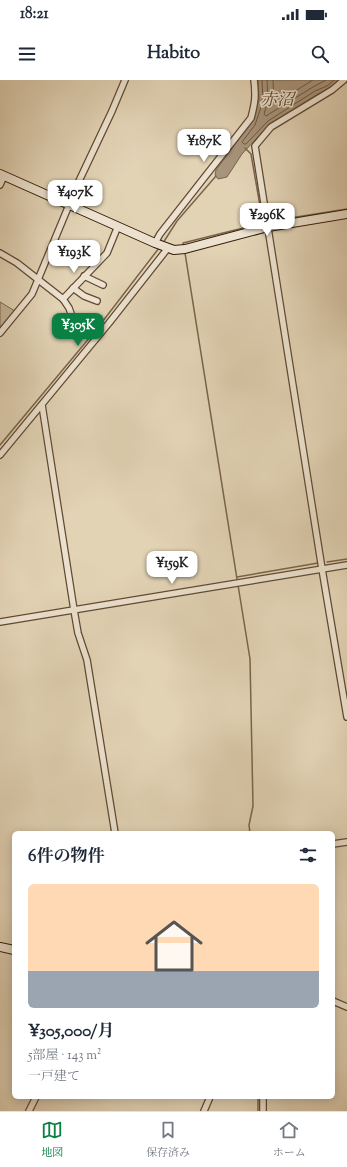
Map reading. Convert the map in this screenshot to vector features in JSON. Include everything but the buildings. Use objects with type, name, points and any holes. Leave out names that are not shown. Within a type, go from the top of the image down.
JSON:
[{"type":"street","points":[[0,333],[32,294],[79,181],[125,80]]},
{"type":"street","points":[[0,455],[109,323],[162,246],[160,234],[251,118],[256,94],[254,80]]},
{"type":"street","points":[[344,80],[332,90],[271,127],[255,146],[347,717]]},
{"type":"street","points":[[0,185],[2,175],[174,250],[268,227],[347,214]]},
{"type":"street","points":[[63,299],[107,253],[118,226]]},
{"type":"street","points":[[0,253],[17,263],[63,299],[69,308],[74,322]]},
{"type":"street","points":[[84,276],[103,286]]},
{"type":"street","points":[[73,288],[84,296],[97,301]]},
{"type":"street","points":[[42,405],[74,610],[78,632],[87,660],[115,831]]},
{"type":"street","points":[[0,622],[347,565]]},
{"type":"street","points":[[335,844],[347,842]]},
{"type":"street","points":[[0,948],[12,950]]},
{"type":"street","points":[[335,1002],[347,1007]]},
{"type":"street","points":[[29,1111],[35,1099]]},
{"type":"street","points":[[204,1111],[209,1099]]},
{"type":"street","points":[[263,1099],[263,1111]]},
{"type":"shaded area","points":[[0,302],[15,311],[0,330]]},
{"type":"water","name":"赤沼","points":[[258,80],[340,80],[329,89],[318,94],[270,124],[242,154],[227,177],[218,179],[215,175],[216,170],[251,123],[259,100]]},
{"type":"waterway","points":[[184,247],[183,243],[263,223],[251,154],[245,148]]},
{"type":"waterway","points":[[163,243],[177,221],[216,176]]},
{"type":"waterway","points":[[271,221],[347,209]]},
{"type":"waterway","points":[[0,445],[96,330],[159,248]]},
{"type":"waterway","points":[[185,253],[237,579]]},
{"type":"waterway","points":[[327,562],[347,559]]},
{"type":"waterway","points":[[237,577],[318,563]]},
{"type":"waterway","points":[[238,585],[250,659],[253,806],[249,825],[250,831]]},
{"type":"waterway","points":[[258,1099],[258,1111]]}]
